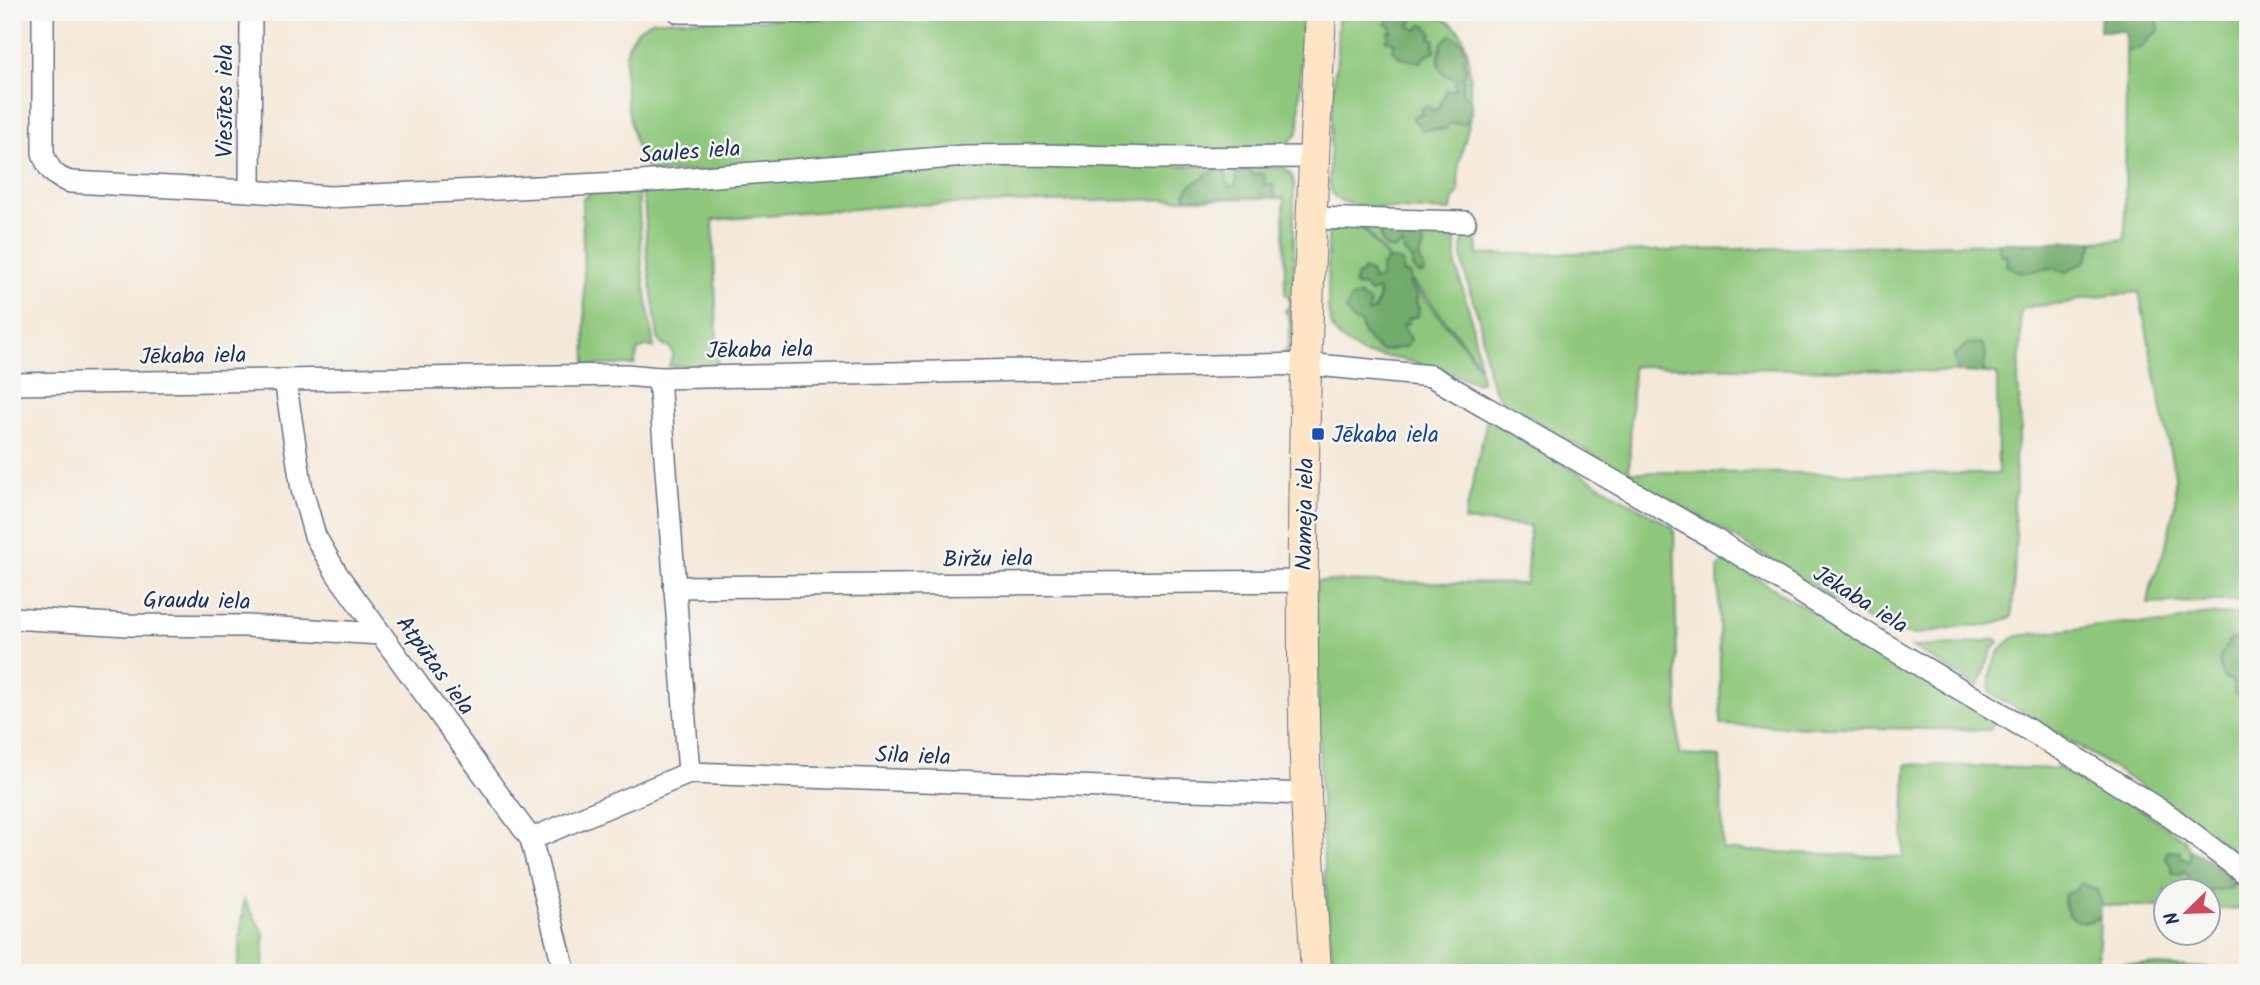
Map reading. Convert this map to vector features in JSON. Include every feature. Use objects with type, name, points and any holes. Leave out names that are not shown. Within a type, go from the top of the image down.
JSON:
[{"type":"street","name":"Saules iela","points":[[43,12],[43,153],[54,174],[71,182],[330,197],[641,182],[965,156],[1314,157]]},
{"type":"street","name":"Viesītes iela","points":[[250,191],[251,12]]},
{"type":"street","points":[[679,12],[817,12]]},
{"type":"street","name":"Nameja iela","points":[[1316,973],[1306,794],[1303,581],[1310,218],[1321,12]]},
{"type":"street","points":[[1310,218],[1465,222]]},
{"type":"street","name":"Jēkaba iela","points":[[12,384],[626,374],[659,378],[1307,364],[1431,376],[1711,537],[1895,651],[2091,767],[2171,817],[2248,876]]},
{"type":"street","points":[[659,378],[689,773]]},
{"type":"street","name":"Atpūtas iela","points":[[285,380],[302,490],[315,536],[337,574],[531,839],[565,973]]},
{"type":"street","name":"Biržu iela","points":[[674,587],[1303,581]]},
{"type":"street","name":"Graudu iela","points":[[12,618],[128,625],[246,626],[381,634]]},
{"type":"street","name":"Sila iela","points":[[531,839],[689,773],[1306,794]]},
{"type":"green space","points":[[1410,11],[1428,14],[1444,19],[1456,28],[1464,40],[1469,62],[1471,100],[1462,92],[1463,43],[1455,38],[1455,90],[1447,90],[1437,110],[1434,112],[1430,108],[1424,114],[1427,129],[1442,130],[1450,123],[1471,116],[1459,163],[1458,194],[1453,199],[1451,211],[1357,205],[1344,202],[1332,192],[1329,176],[1334,77],[1338,18],[1342,12]]},
{"type":"green space","points":[[1108,12],[1295,12],[1302,23],[1297,134],[1284,147],[652,173],[641,160],[636,144],[629,114],[625,65],[630,41],[637,31],[655,20],[883,19]]},
{"type":"green space","points":[[2101,12],[2153,12],[2159,27],[2158,32],[2142,47],[2126,51],[2125,31],[2100,31]]},
{"type":"green space","points":[[2153,12],[2159,12],[2168,20],[2190,12],[2248,12],[2248,600],[2148,604],[2175,504],[2175,477],[2139,292],[2080,299],[2068,304],[2033,306],[2020,313],[2018,380],[2021,428],[2015,456],[2016,489],[2013,508],[2016,534],[2012,617],[1987,626],[1962,626],[1913,635],[1890,631],[1856,614],[1728,533],[1616,471],[1504,402],[1492,386],[1462,252],[1464,240],[1470,231],[1482,228],[1482,236],[1477,236],[1478,255],[1999,243],[1998,250],[2007,256],[2020,273],[2050,268],[2067,272],[2085,262],[2095,241],[2125,239],[2126,51],[2142,47],[2159,27]],"holes":[[[1954,354],[1986,355],[1983,373],[1997,374],[1998,474],[1629,472],[1633,366],[1958,372]]]},
{"type":"green space","points":[[1400,13],[1411,16],[1413,21],[1409,25],[1417,30],[1422,24],[1432,33],[1430,37],[1434,39],[1436,50],[1425,56],[1421,62],[1401,58],[1392,50],[1395,43],[1386,40],[1389,37],[1388,32],[1392,31],[1391,27],[1385,24]]},
{"type":"green space","points":[[1451,35],[1463,43],[1463,48],[1467,51],[1464,65],[1467,67],[1461,78],[1464,80],[1462,92],[1471,100],[1471,116],[1465,124],[1450,123],[1446,129],[1423,131],[1413,118],[1417,114],[1423,114],[1421,110],[1425,106],[1434,111],[1437,109],[1447,90],[1455,90],[1456,80],[1446,75],[1439,67],[1442,42]]},
{"type":"green space","points":[[957,163],[1284,167],[1294,183],[1294,343],[1282,357],[1289,343],[1290,322],[1285,311],[1289,306],[1289,297],[1285,294],[1284,198],[1275,198],[1273,185],[1243,171],[1239,174],[1235,186],[1227,188],[1226,183],[1214,173],[1206,173],[1205,177],[1185,193],[1186,199],[905,205],[713,220],[718,366],[669,366],[673,354],[670,347],[662,345],[658,337],[641,187]]},
{"type":"green space","points":[[1247,169],[1254,175],[1264,175],[1265,185],[1273,185],[1275,198],[1186,199],[1185,193],[1192,184],[1205,177],[1206,173],[1219,170],[1224,172],[1228,188],[1235,186],[1236,175]]},
{"type":"green space","points":[[638,188],[642,266],[654,348],[648,346],[638,350],[634,365],[586,365],[582,200],[591,192]]},
{"type":"green space","points":[[1360,225],[1388,260],[1382,266],[1380,278],[1373,281],[1363,273],[1357,277],[1354,284],[1379,291],[1372,313],[1367,312],[1370,306],[1360,296],[1362,322],[1369,338],[1384,351],[1411,339],[1402,328],[1416,303],[1410,282],[1464,346],[1480,369],[1481,382],[1429,366],[1363,354],[1339,338],[1333,329],[1328,311],[1328,234],[1332,226]]},
{"type":"green space","points":[[1362,225],[1381,225],[1381,237],[1386,247],[1393,250],[1403,244],[1420,260],[1422,253],[1413,239],[1412,227],[1449,232],[1456,240],[1456,266],[1470,314],[1480,366],[1424,294],[1391,259],[1389,260]]},
{"type":"green space","points":[[1412,227],[1416,233],[1414,239],[1420,239],[1424,244],[1419,257],[1425,271],[1423,274],[1417,273],[1412,267],[1413,260],[1404,253],[1403,244],[1393,250],[1382,243],[1380,237],[1380,230]]},
{"type":"green space","points":[[2095,241],[2085,262],[2067,272],[2050,268],[2020,273],[2006,265],[2007,256],[1998,250],[1999,243]]},
{"type":"green space","points":[[1391,259],[1402,262],[1403,273],[1409,274],[1409,285],[1417,295],[1416,303],[1419,308],[1418,316],[1408,319],[1408,324],[1402,325],[1411,339],[1406,347],[1382,351],[1368,340],[1361,323],[1353,321],[1346,310],[1351,298],[1360,296],[1369,302],[1368,313],[1374,311],[1379,291],[1370,293],[1362,285],[1355,285],[1357,275],[1366,270],[1370,272],[1373,280],[1380,278],[1382,265]]},
{"type":"green space","points":[[1982,343],[1986,355],[1983,373],[1958,372],[1954,355],[1967,344]]},
{"type":"green space","points":[[1487,420],[1674,528],[1679,755],[1720,757],[1723,850],[1903,857],[1906,764],[2055,769],[2068,764],[2154,818],[2185,840],[2190,850],[2191,862],[2167,851],[2188,876],[2152,876],[2152,907],[2101,905],[2096,890],[2076,890],[2064,904],[2070,914],[2079,920],[2089,921],[2100,917],[2098,962],[2248,970],[2248,973],[1334,973],[1322,826],[1316,581],[1526,584],[1530,526],[1464,521]]},
{"type":"green space","points":[[1725,558],[1996,720],[1990,730],[1721,725],[1718,568]]},
{"type":"green space","points":[[2248,613],[2248,640],[2231,639],[2232,681],[2236,694],[2248,703],[2248,863],[2122,774],[1990,693],[1990,677],[1995,660],[2004,646],[2017,636],[2124,623],[2165,624],[2201,615]]},
{"type":"green space","points":[[1997,639],[1999,642],[1977,687],[1913,647],[1958,645]]},
{"type":"green space","points":[[2231,639],[2248,640],[2248,703],[2235,694],[2232,681],[2223,677],[2221,671],[2220,657]]},
{"type":"green space","points":[[2190,850],[2219,865],[2229,877],[2228,881],[2234,882],[2232,888],[2222,889],[2222,876],[2188,876],[2183,871],[2181,875],[2173,874],[2171,864],[2166,860],[2167,851],[2180,852],[2180,856],[2190,861]]},
{"type":"green space","points":[[2234,882],[2248,895],[2248,910],[2222,909],[2222,889],[2231,888]]},
{"type":"green space","points":[[2081,883],[2097,890],[2101,905],[2100,917],[2085,922],[2078,921],[2069,914],[2065,901],[2065,893],[2076,890]]},
{"type":"green space","points":[[244,900],[264,933],[263,973],[237,973]]},
{"type":"place","name":"Jēkaba iela","points":[[1318,434]]}]
